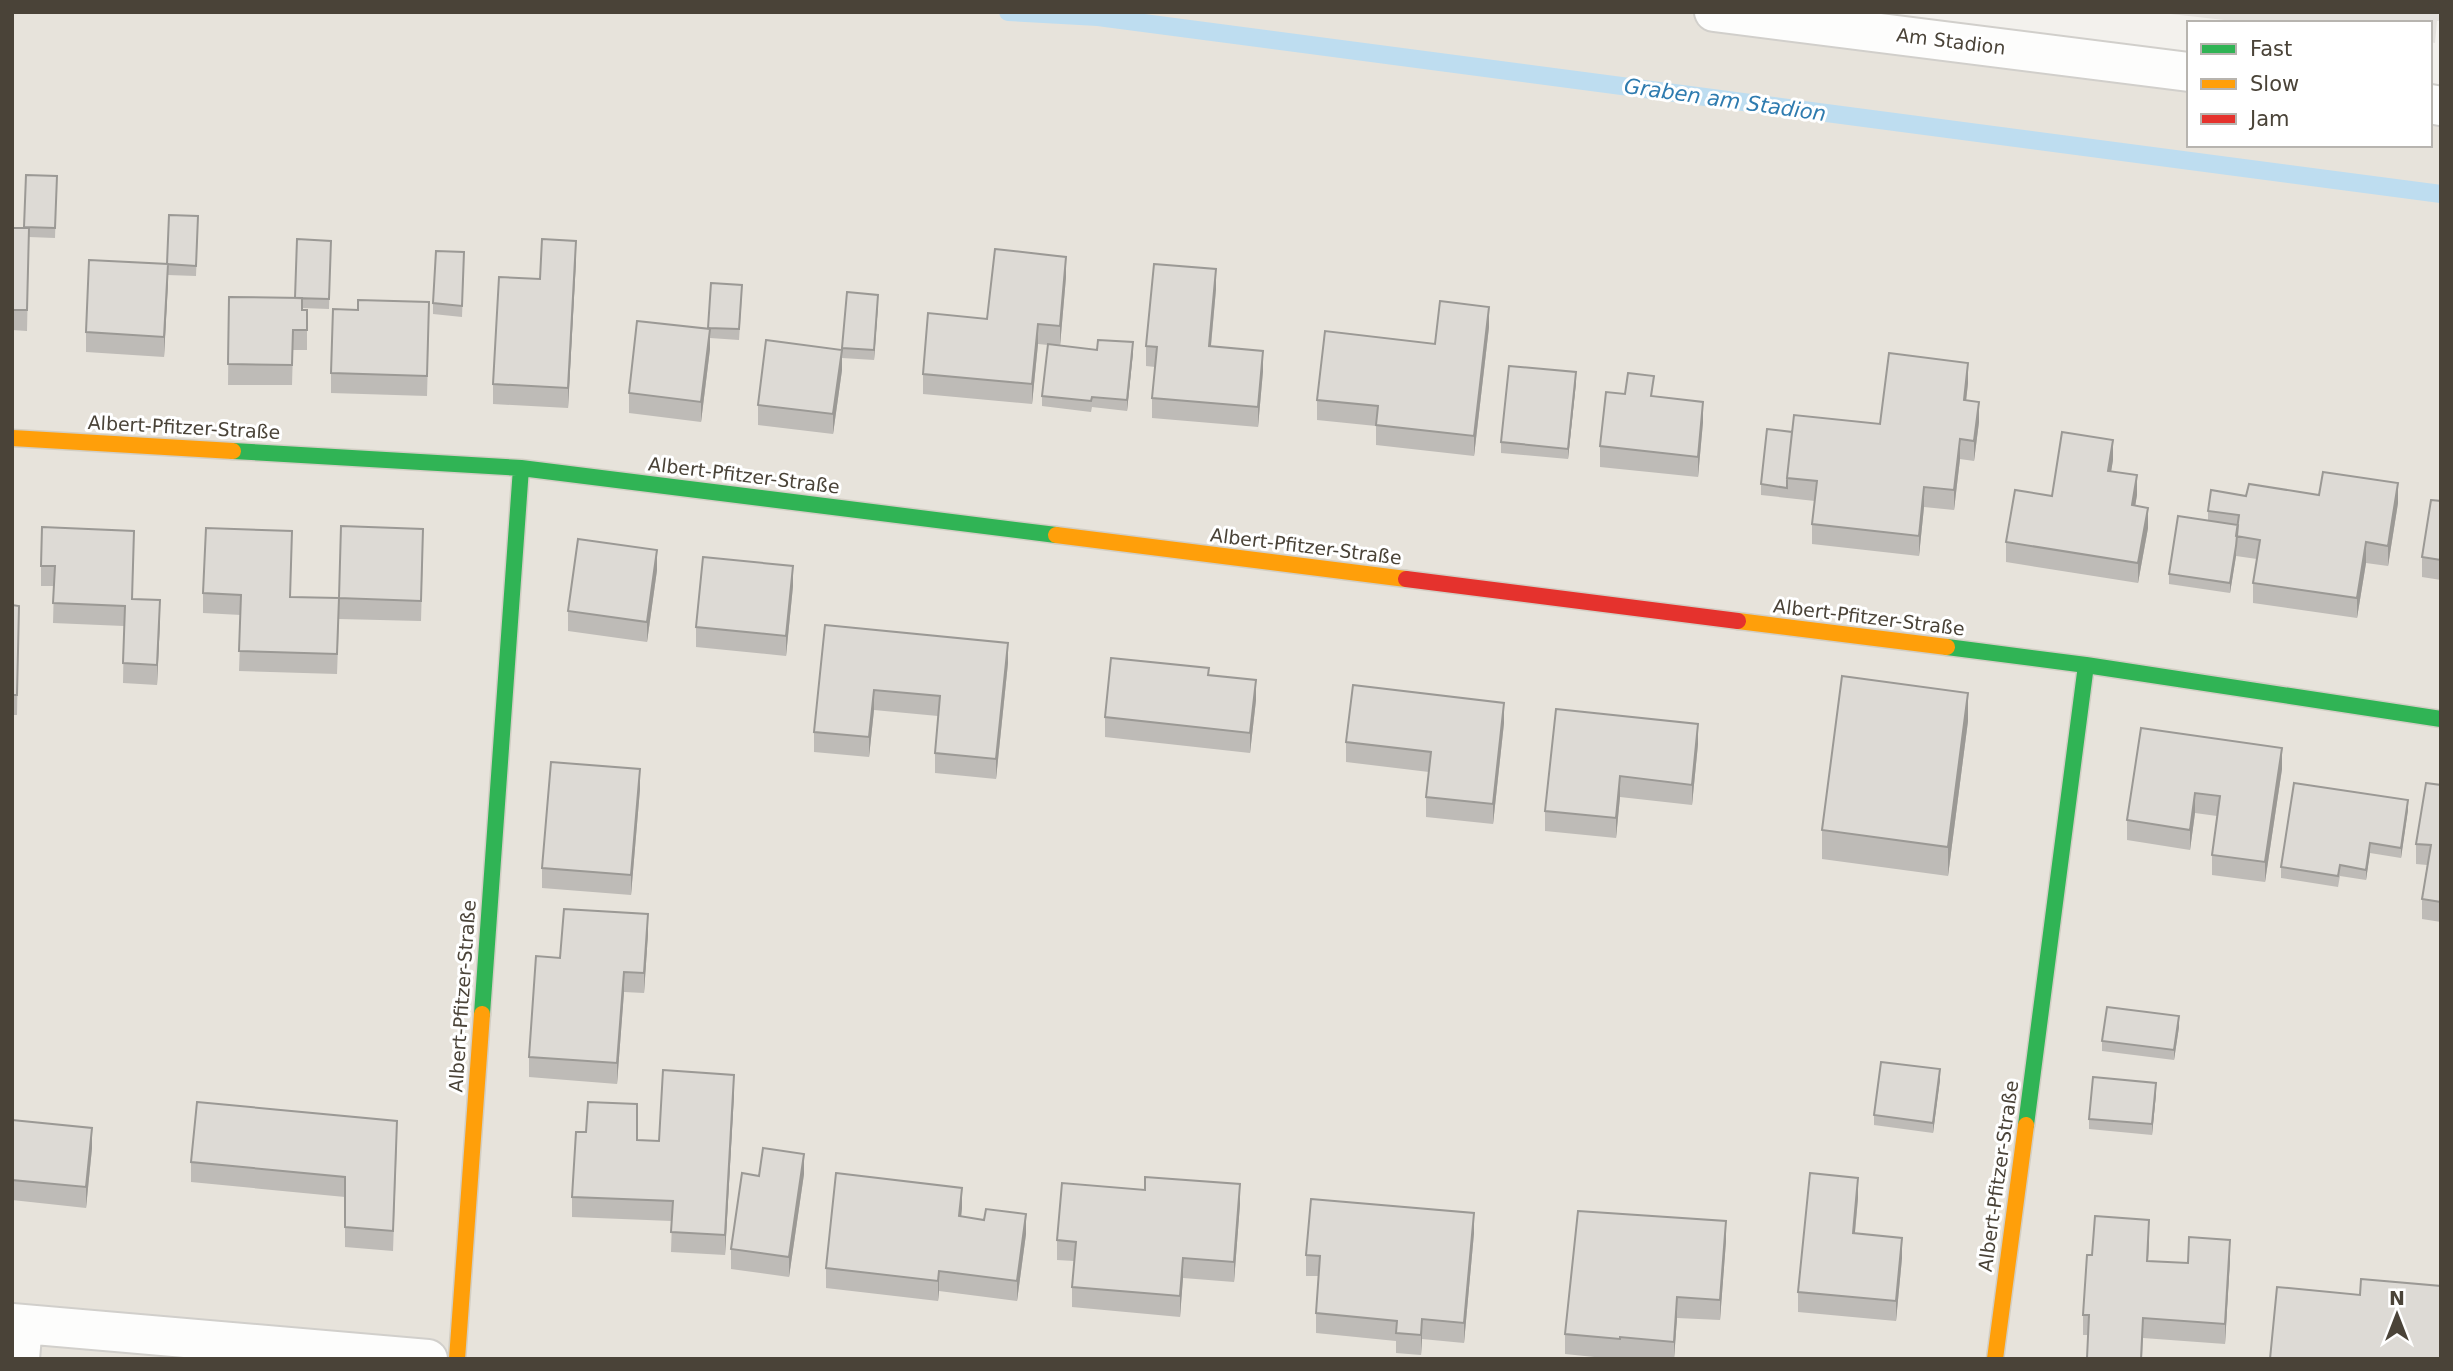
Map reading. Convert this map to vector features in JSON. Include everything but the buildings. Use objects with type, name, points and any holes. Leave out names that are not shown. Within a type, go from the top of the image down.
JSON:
[{"type":"street","name":"Am Stadion","points":[[1714,12],[2187,72]]},
{"type":"street","name":"Albert-Pfitzer-Straße","points":[[12,438],[521,468],[2086,665],[2441,719]]},
{"type":"street","name":"Albert-Pfitzer-Straße","points":[[457,1359],[521,468]]},
{"type":"street","name":"Albert-Pfitzer-Straße","points":[[1995,1359],[2086,665]]},
{"type":"street","points":[[18,1335],[428,1359]]},
{"type":"shaded area","points":[[12,12],[1875,12],[2187,55],[2187,147],[2432,147],[2432,88],[2441,89],[2441,1359],[12,1359]]},
{"type":"shaded area","points":[[2153,12],[2441,12],[2441,21],[2437,21],[2435,43],[2432,42],[2432,21],[2233,21]]},
{"type":"waterway","name":"Graben am Stadion","points":[[1008,12],[1098,17],[2441,194]]},
{"type":"traffic: fast","points":[[233,451],[521,468],[1056,535]]},
{"type":"traffic: fast","points":[[482,1014],[521,468]]},
{"type":"traffic: fast","points":[[1947,647],[2086,665],[2441,719]]},
{"type":"traffic: fast","points":[[2026,1125],[2086,665]]},
{"type":"traffic: slow","points":[[12,438],[233,451]]},
{"type":"traffic: slow","points":[[1056,535],[1406,579]]},
{"type":"traffic: slow","points":[[1738,621],[1947,647]]},
{"type":"traffic: slow","points":[[457,1359],[482,1014]]},
{"type":"traffic: slow","points":[[1995,1359],[2026,1125]]},
{"type":"traffic: jam","points":[[1406,579],[1738,621]]}]
